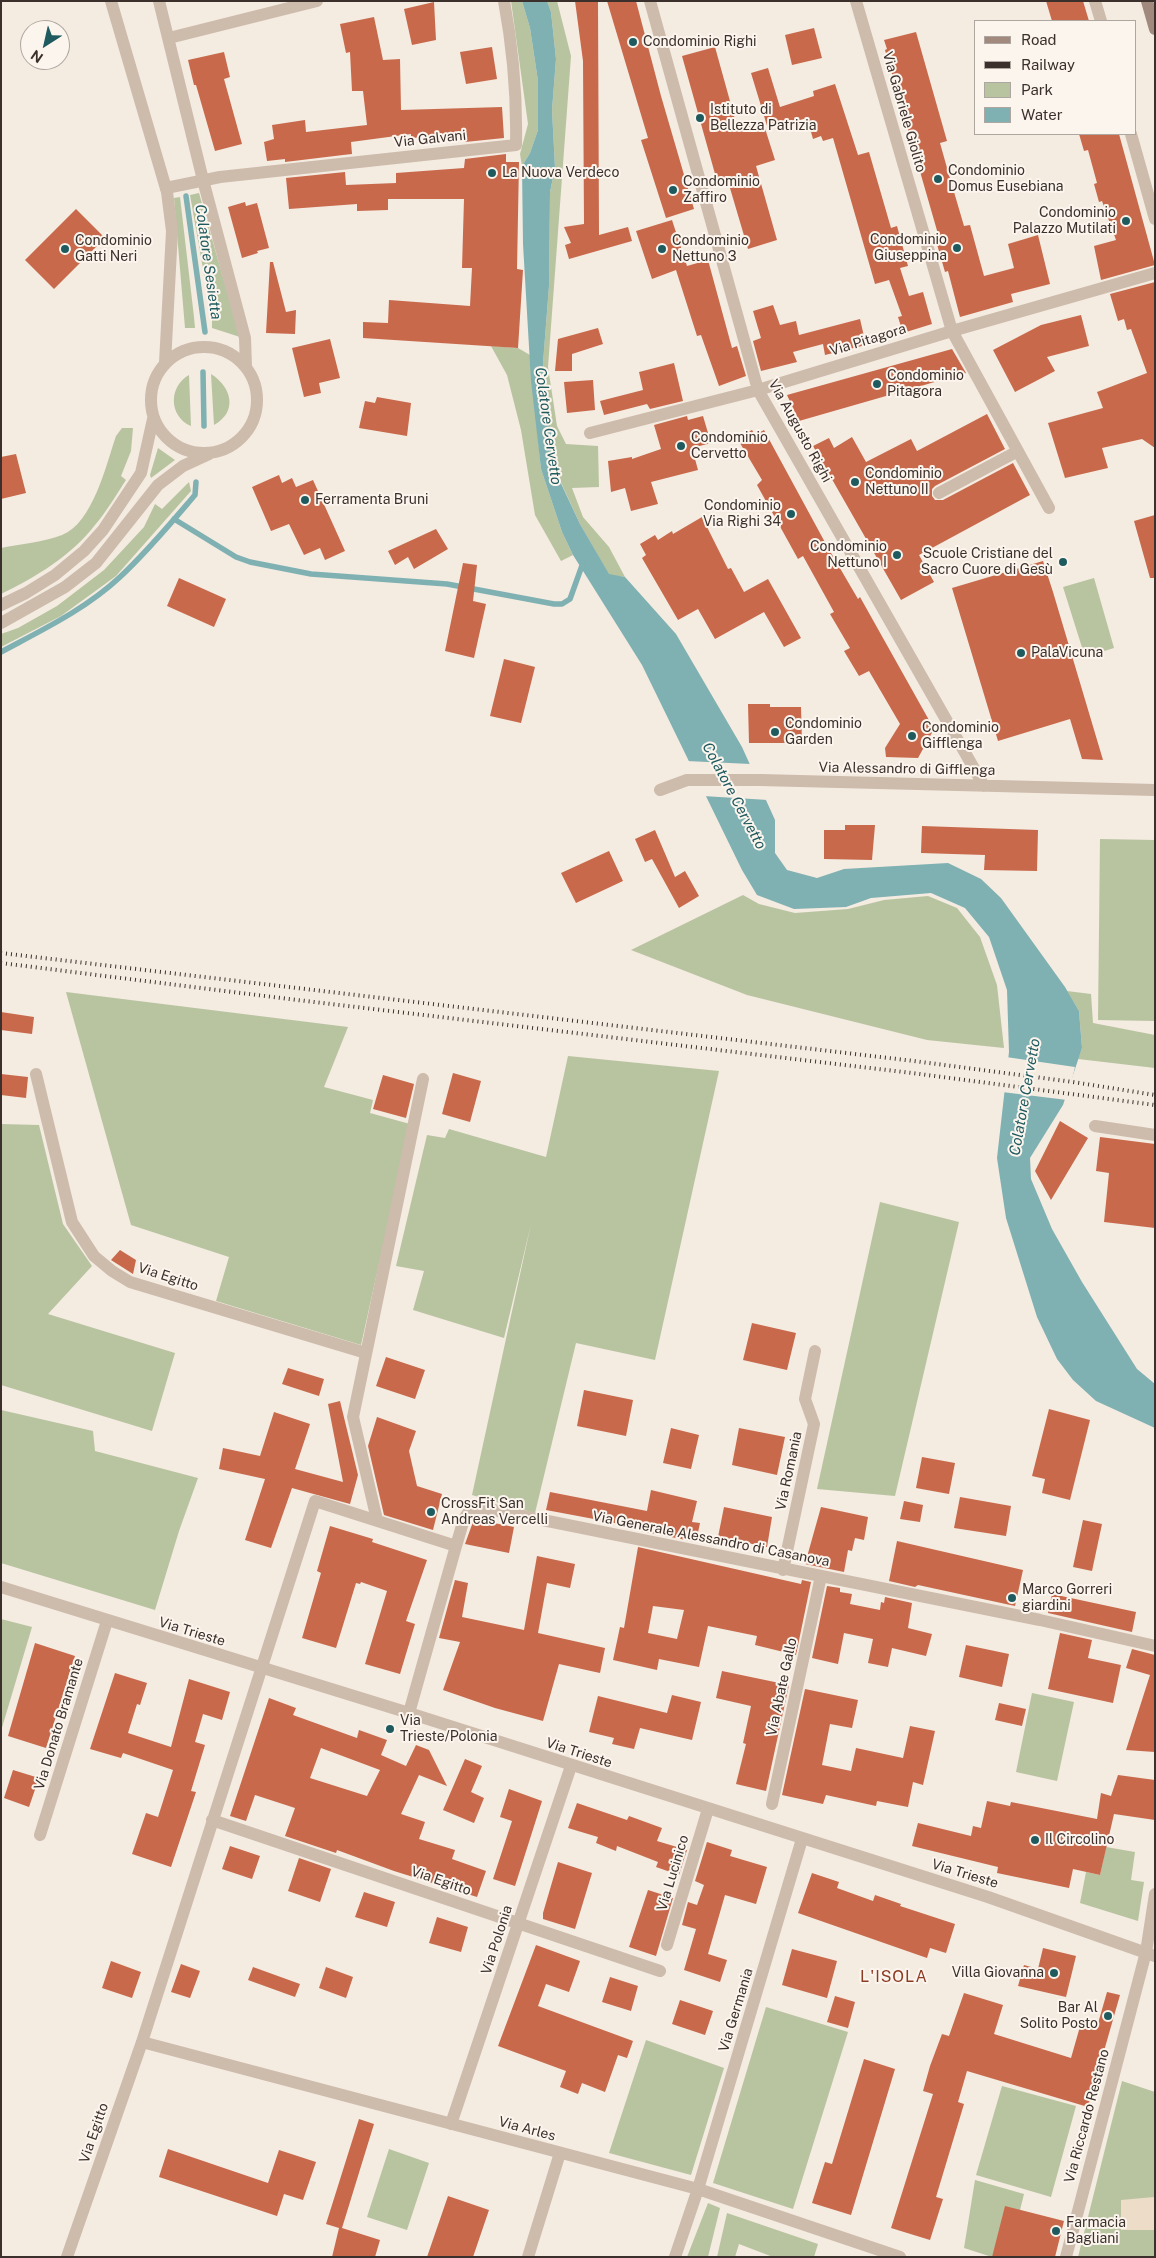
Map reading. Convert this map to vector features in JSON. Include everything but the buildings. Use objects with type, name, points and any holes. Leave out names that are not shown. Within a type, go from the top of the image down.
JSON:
[{"type":"main road","points":[[1147,1],[1155,29]]},
{"type":"street","points":[[111,1],[166,188],[172,230],[165,363]]},
{"type":"street","points":[[159,1],[203,180],[245,338],[246,367]]},
{"type":"street","points":[[169,38],[317,1]]},
{"type":"street","name":"Via Galvani","points":[[203,180],[516,145],[517,106],[511,40],[504,1]]},
{"type":"street","name":"Via Augusto Righi","points":[[650,1],[758,390],[984,786]]},
{"type":"street","name":"Via Gabriele Giolito","points":[[856,1],[952,330],[1049,508]]},
{"type":"street","points":[[1095,1],[1100,20]]},
{"type":"street","points":[[1131,135],[1155,219]]},
{"type":"street","points":[[166,188],[203,180]]},
{"type":"street","name":"Via Pitagora","points":[[590,434],[758,390],[952,330],[1155,273]]},
{"type":"street","points":[[1,623],[65,587],[96,563],[158,485],[183,466],[210,453],[231,446],[244,435],[253,421],[257,405],[254,383],[246,367],[232,355],[216,348],[197,347],[180,352],[165,363],[151,389],[150,404],[153,419],[162,434],[176,446],[193,453],[210,453]]},
{"type":"street","points":[[1,605],[26,593],[55,575],[84,552],[102,530],[141,473],[153,419]]},
{"type":"street","points":[[939,493],[1018,450]]},
{"type":"street","name":"Via Alessandro di Gifflenga","points":[[660,790],[687,780],[760,780],[1155,790]]},
{"type":"street","name":"Via Egitto","points":[[36,1074],[72,1222],[94,1256],[112,1271],[130,1282],[366,1354]]},
{"type":"street","points":[[378,1520],[353,1417],[424,1079]]},
{"type":"street","points":[[1095,1126],[1155,1135]]},
{"type":"street","name":"Via Romania","points":[[784,1570],[814,1424],[805,1399],[815,1351]]},
{"type":"street","name":"Via Egitto","points":[[67,2257],[142,2042],[260,1668],[315,1501],[456,1546]]},
{"type":"street","name":"Via Generale Alessandro di Casanova","points":[[409,1714],[464,1519],[471,1508],[483,1508],[1040,1620],[1155,1646]]},
{"type":"street","name":"Via Abate Gallo","points":[[772,1804],[821,1576]]},
{"type":"street","name":"Via Trieste","points":[[1,1587],[997,1900],[1150,1954]]},
{"type":"street","name":"Via Donato Bramante","points":[[40,1835],[107,1621]]},
{"type":"street","name":"Via Polonia","points":[[452,2124],[571,1766]]},
{"type":"street","name":"Via Lucinico","points":[[667,1945],[708,1809]]},
{"type":"street","name":"Via Egitto","points":[[212,1820],[660,1971]]},
{"type":"street","name":"Via Germania","points":[[675,2257],[698,2189],[802,1839]]},
{"type":"street","name":"Via Riccardo Restano","points":[[1066,2257],[1150,1954],[1155,1894]]},
{"type":"street","name":"Via Arles","points":[[142,2042],[698,2189],[900,2257]]},
{"type":"street","points":[[528,2257],[560,2153]]},
{"type":"green space","points":[[511,1],[522,1],[530,28],[538,81],[538,130],[530,153],[522,166],[520,154],[528,124]]},
{"type":"green space","points":[[547,1],[557,1],[571,56],[548,367],[557,426],[566,444],[598,446],[599,487],[572,488],[583,517],[609,547],[625,577],[609,575],[580,524],[558,476],[544,388],[543,363],[549,286],[550,192],[555,168],[552,110],[556,59],[551,12]]},
{"type":"green space","points":[[199,193],[240,337],[212,328],[190,195]]},
{"type":"green space","points":[[180,197],[195,328],[185,328],[174,198]]},
{"type":"green space","points":[[491,346],[518,348],[530,355],[541,469],[562,532],[573,555],[561,561],[535,515],[521,430],[507,375]]},
{"type":"green space","points":[[211,374],[224,386],[228,392],[229,400],[227,413],[222,420],[214,425]]},
{"type":"green space","points":[[189,375],[191,426],[178,415],[174,401],[178,386]]},
{"type":"green space","points":[[122,428],[133,428],[131,451],[121,476],[126,480],[104,514],[86,536],[64,556],[40,573],[1,594],[1,548],[55,537],[73,528],[82,519],[97,492],[116,436]]},
{"type":"green space","points":[[158,448],[175,460],[151,478],[150,475]]},
{"type":"green space","points":[[189,482],[191,491],[116,576],[61,616],[1,647],[1,634],[18,628],[57,606],[104,570],[144,527],[155,504],[162,509]]},
{"type":"green space","points":[[1094,578],[1114,648],[1085,657],[1063,587]]},
{"type":"green space","points":[[1100,839],[1155,840],[1155,1021],[1098,1020]]},
{"type":"green space","points":[[743,895],[759,904],[795,913],[848,909],[884,900],[928,896],[957,908],[980,937],[997,985],[1004,1048],[927,1040],[747,995],[631,950]]},
{"type":"green space","points":[[1067,991],[1091,994],[1093,1023],[1155,1035],[1155,1068],[1078,1059],[1082,1048],[1079,1011]]},
{"type":"green space","points":[[66,992],[348,1027],[324,1087],[373,1100],[370,1113],[410,1124],[361,1345],[216,1301],[229,1257],[131,1225]]},
{"type":"green space","points":[[568,1056],[719,1071],[655,1360],[576,1343],[535,1513],[472,1495],[531,1224],[504,1338],[413,1310],[424,1271],[396,1266],[427,1135],[445,1138],[449,1129],[546,1157]]},
{"type":"green space","points":[[1,1124],[39,1125],[63,1224],[92,1266],[48,1314],[175,1353],[152,1431],[1,1385]]},
{"type":"green space","points":[[880,1202],[959,1222],[895,1496],[817,1489]]},
{"type":"green space","points":[[1,1410],[93,1431],[95,1451],[198,1478],[179,1531],[155,1610],[1,1563]]},
{"type":"green space","points":[[1,1619],[32,1627],[1,1731]]},
{"type":"green space","points":[[1032,1693],[1074,1702],[1057,1781],[1016,1772]]},
{"type":"green space","points":[[1106,1847],[1135,1852],[1131,1880],[1144,1882],[1138,1921],[1080,1903],[1086,1872],[1100,1875]]},
{"type":"green space","points":[[766,2007],[848,2032],[793,2209],[713,2183]]},
{"type":"green space","points":[[646,2040],[724,2068],[691,2175],[609,2153]]},
{"type":"green space","points":[[1122,2081],[1155,2092],[1155,2257],[1078,2257]]},
{"type":"green space","points":[[1002,2086],[1076,2106],[1051,2197],[976,2175]]},
{"type":"green space","points":[[389,2149],[429,2163],[407,2230],[367,2217]]},
{"type":"green space","points":[[975,2180],[1024,2194],[1020,2210],[992,2257],[964,2248]]},
{"type":"green space","points":[[708,2203],[720,2208],[708,2257],[687,2257]]},
{"type":"green space","points":[[727,2213],[818,2244],[814,2257],[773,2257],[739,2244],[735,2257],[717,2257]]},
{"type":"shaded area","points":[[1154,2197],[1154,2230],[1121,2230],[1121,2200]]},
{"type":"water","name":"Colatore Cervetto","points":[[522,1],[547,1],[551,12],[556,59],[552,110],[555,168],[550,192],[549,286],[543,363],[544,388],[558,477],[580,524],[609,574],[625,577],[676,634],[742,747],[775,820],[775,853],[787,870],[817,878],[844,869],[948,863],[981,879],[1001,898],[1065,987],[1079,1011],[1082,1048],[1063,1105],[1030,1158],[1031,1179],[1052,1229],[1082,1282],[1137,1369],[1155,1384],[1155,1428],[1096,1401],[1073,1380],[1057,1359],[1037,1317],[1006,1218],[997,1158],[1009,1052],[1007,990],[989,937],[965,908],[931,893],[871,898],[846,907],[794,909],[757,895],[742,870],[642,665],[573,555],[562,532],[541,469],[531,381],[523,244],[522,166],[530,153],[538,130],[538,81],[530,28]]},
{"type":"pier","points":[[686,761],[751,764],[768,800],[703,796]]},
{"type":"pier","points":[[1006,1057],[1075,1067],[1067,1100],[1002,1092]]},
{"type":"waterway","name":"Colatore Sesietta","points":[[186,196],[205,332]]},
{"type":"waterway","name":"Colatore Sesietta","points":[[203,372],[204,426]]},
{"type":"waterway","name":"Colatore Sesietta","points":[[1,652],[63,618],[107,589],[140,558],[195,495],[196,482]]},
{"type":"waterway","points":[[174,519],[236,557],[250,562],[311,574],[447,584],[554,604],[562,604],[570,599],[584,560]]},
{"type":"railway","points":[[1,953],[914,1061],[1155,1095]]},
{"type":"railway","points":[[1,963],[912,1073],[1155,1105]]},
{"type":"place","name":"Condominio Righi","points":[[633,42]]},
{"type":"place","name":"Istituto di Bellezza Patrizia","points":[[700,118]]},
{"type":"place","name":"La Nuova Verdeco","points":[[492,173]]},
{"type":"place","name":"Condominio Domus Eusebiana","points":[[938,179]]},
{"type":"place","name":"Condominio Zaffiro","points":[[673,190]]},
{"type":"place","name":"Condominio Palazzo Mutilati","points":[[1126,221]]},
{"type":"place","name":"Condominio Giuseppina","points":[[957,248]]},
{"type":"place","name":"Condominio Gatti Neri","points":[[65,249]]},
{"type":"place","name":"Condominio Nettuno 3","points":[[662,249]]},
{"type":"place","name":"Condominio Pitagora","points":[[877,384]]},
{"type":"place","name":"Condominio Cervetto","points":[[681,446]]},
{"type":"place","name":"Condominio Nettuno II","points":[[855,482]]},
{"type":"place","name":"Ferramenta Bruni","points":[[305,500]]},
{"type":"place","name":"Condominio Via Righi 34","points":[[791,514]]},
{"type":"place","name":"Condominio Nettuno I","points":[[897,555]]},
{"type":"place","name":"Scuole Cristiane del Sacro Cuore di Gesù","points":[[1063,562]]},
{"type":"place","name":"PalaVicuna","points":[[1021,653]]},
{"type":"place","name":"Condominio Garden","points":[[775,732]]},
{"type":"place","name":"Condominio Gifflenga","points":[[912,736]]},
{"type":"place","name":"CrossFit San Andreas Vercelli","points":[[431,1512]]},
{"type":"place","name":"Marco Gorreri giardini","points":[[1012,1598]]},
{"type":"place","name":"Via Trieste/Polonia","points":[[390,1729]]},
{"type":"place","name":"Il Circolino","points":[[1035,1840]]},
{"type":"place","name":"Villa Giovanna","points":[[1054,1973]]},
{"type":"place","name":"Bar Al Solito Posto","points":[[1108,2016]]},
{"type":"place","name":"Farmacia Bagliani","points":[[1056,2231]]},
{"type":"district","name":"L'ISOLA","points":[[894,1977]]}]
